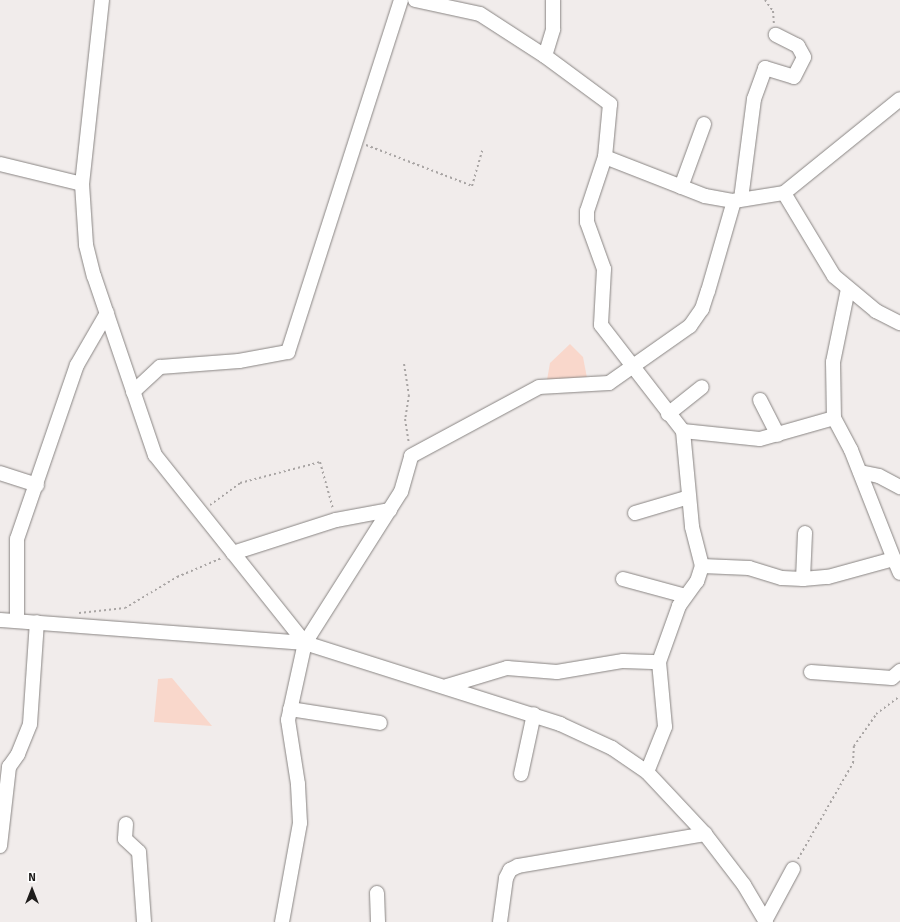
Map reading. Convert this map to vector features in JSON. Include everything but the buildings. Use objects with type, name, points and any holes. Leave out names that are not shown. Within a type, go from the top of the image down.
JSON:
[{"type":"street","points":[[102,0],[82,184],[86,245],[107,313],[154,455],[198,512],[305,643]]},
{"type":"street","points":[[132,392],[160,367],[240,361],[288,352],[401,0]]},
{"type":"street","points":[[415,0],[480,14],[545,56],[610,104],[605,157],[588,202],[587,222],[604,269],[601,325],[632,370],[683,431],[693,532],[702,566],[686,596],[659,662],[665,727],[647,772]]},
{"type":"street","points":[[545,56],[553,29],[553,0]]},
{"type":"street","points":[[282,922],[300,823],[298,784],[289,738],[290,708],[305,643],[401,492],[411,456],[539,387],[610,383],[632,370],[690,326],[702,310],[737,200],[754,99],[765,68],[794,77],[804,57],[798,46],[776,35]]},
{"type":"street","points":[[605,157],[681,187],[737,200],[784,193],[900,99]]},
{"type":"street","points":[[681,187],[704,124]]},
{"type":"street","points":[[0,164],[82,184]]},
{"type":"street","points":[[784,193],[825,266],[848,290],[876,311],[900,323]]},
{"type":"street","points":[[848,290],[833,362],[834,418],[860,472],[900,573]]},
{"type":"street","points":[[17,621],[17,539],[37,485],[77,365],[107,313]]},
{"type":"street","points":[[668,414],[702,388]]},
{"type":"street","points":[[760,400],[778,435]]},
{"type":"street","points":[[683,431],[708,431],[743,439],[778,435],[834,418]]},
{"type":"street","points":[[860,472],[879,476],[900,487]]},
{"type":"street","points":[[0,473],[37,485]]},
{"type":"street","points":[[634,513],[689,497]]},
{"type":"street","points":[[233,553],[336,520],[390,510]]},
{"type":"street","points":[[803,579],[805,533]]},
{"type":"street","points":[[702,566],[749,568],[782,578],[803,579],[828,577],[894,559]]},
{"type":"street","points":[[623,579],[686,596]]},
{"type":"street","points":[[0,620],[305,643],[448,686],[534,714],[589,736],[647,772],[704,834],[744,885],[765,921]]},
{"type":"street","points":[[0,846],[9,767],[21,749],[30,724],[37,622]]},
{"type":"street","points":[[448,686],[507,668],[557,672],[622,661],[659,662]]},
{"type":"street","points":[[811,672],[892,678],[900,671]]},
{"type":"street","points":[[290,708],[380,723]]},
{"type":"street","points":[[521,774],[534,714]]},
{"type":"street","points":[[126,824],[125,839],[139,852],[144,922]]},
{"type":"street","points":[[500,922],[506,878],[518,866],[704,834]]},
{"type":"street","points":[[765,921],[793,869]]},
{"type":"street","points":[[370,922],[373,894],[378,922]]},
{"type":"path","points":[[765,0],[775,18],[776,35]]},
{"type":"path","points":[[355,141],[472,186],[482,150]]},
{"type":"path","points":[[404,364],[409,395],[406,427],[411,456]]},
{"type":"path","points":[[198,512],[240,483],[320,462],[336,520]]},
{"type":"path","points":[[62,624],[75,613],[125,608],[177,577],[233,553]]},
{"type":"path","points":[[793,869],[852,763],[854,746],[876,714],[900,696]]},
{"type":"shaded area","points":[[570,344],[583,357],[587,378],[547,380],[550,363]]},
{"type":"shaded area","points":[[172,678],[212,726],[154,722],[158,679]]}]
